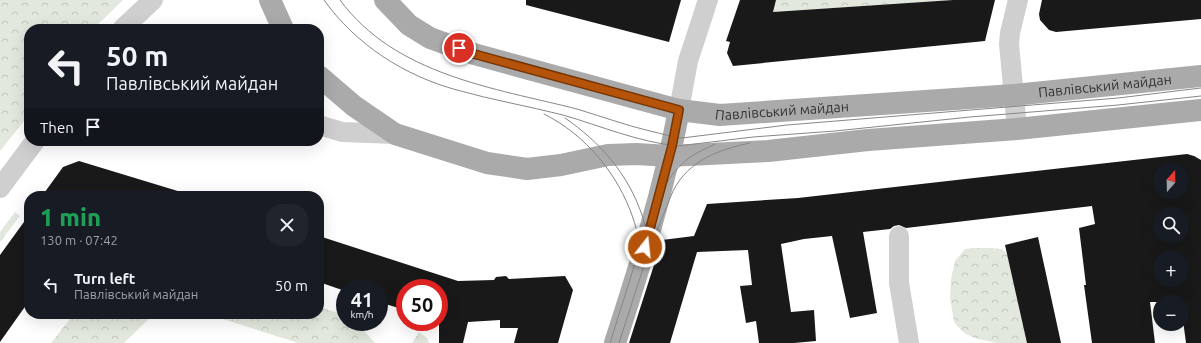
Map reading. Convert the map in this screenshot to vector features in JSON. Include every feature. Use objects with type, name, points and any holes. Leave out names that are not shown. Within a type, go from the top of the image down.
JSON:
[{"type":"main road","points":[[270,0],[281,24]]},
{"type":"main road","name":"Павлівський майдан","points":[[385,0],[409,25],[430,38],[474,54],[679,110],[720,115],[1014,95],[1201,76]]},
{"type":"main road","points":[[324,80],[354,106],[395,134],[487,163],[527,169],[561,165],[608,155],[637,154],[669,156],[768,151],[868,140],[1017,129],[1201,110]]},
{"type":"main road","points":[[615,343],[641,260],[669,156],[679,110]]},
{"type":"street","points":[[127,24],[153,0]]},
{"type":"street","points":[[679,110],[688,61],[708,0]]},
{"type":"street","points":[[1017,129],[1009,44],[1010,33],[1018,0]]},
{"type":"street","points":[[324,126],[342,132],[395,134]]},
{"type":"street","points":[[0,188],[31,146]]},
{"type":"street","points":[[899,236],[899,283],[909,343]]},
{"type":"green space","points":[[0,0],[123,0],[98,24],[24,24],[24,121],[0,151]]},
{"type":"green space","points":[[776,0],[953,0],[773,12]]},
{"type":"green space","points":[[15,212],[20,216],[0,242],[0,232]]},
{"type":"green space","points":[[965,249],[1002,249],[1012,259],[1041,343],[996,343],[975,338],[966,334],[954,322],[950,297],[951,279],[955,261]]},
{"type":"green space","points":[[324,309],[336,312],[336,331],[364,331],[375,343],[298,343],[223,319],[324,319]]},
{"type":"green space","points":[[70,319],[149,319],[124,343],[51,343]]},
{"type":"green space","points":[[419,332],[427,338],[429,343],[412,343]]},
{"type":"building","points":[[526,0],[681,0],[669,42],[526,5]]},
{"type":"building","points":[[740,0],[776,0],[773,12],[953,0],[995,0],[985,41],[733,66],[727,53],[730,42],[726,41]]},
{"type":"building","points":[[1042,0],[1201,0],[1201,19],[1056,32],[1049,30],[1040,20],[1039,14]]},
{"type":"building","points":[[1187,154],[1201,160],[1201,343],[1186,343],[1184,331],[1189,331],[1189,295],[1153,295],[1153,302],[1150,302],[1155,343],[1092,343],[1084,285],[1086,285],[1079,228],[1095,224],[1092,206],[906,228],[899,225],[890,229],[863,232],[877,313],[850,318],[832,236],[804,239],[781,244],[791,312],[814,310],[816,341],[794,343],[759,343],[756,321],[746,323],[740,286],[752,285],[748,250],[697,252],[670,343],[629,343],[662,240],[694,236],[707,204],[798,198]]},
{"type":"building","points":[[79,161],[178,191],[46,191],[63,167]]},
{"type":"building","points":[[24,222],[24,308],[0,342],[0,255]]},
{"type":"building","points":[[1038,237],[1061,343],[1027,343],[1005,245]]},
{"type":"building","points":[[324,238],[458,281],[494,280],[496,277],[506,276],[509,279],[565,276],[573,290],[558,343],[514,343],[518,328],[500,328],[500,320],[468,322],[463,343],[439,343],[439,331],[448,331],[448,279],[396,279],[396,307],[388,305],[388,279],[336,279],[336,288],[324,284]]},
{"type":"tram line","points":[[324,0],[337,16],[366,45],[401,67],[438,84],[470,94],[563,115],[648,141],[678,146],[753,137],[835,131],[1201,96]]},
{"type":"tram line","points":[[340,0],[363,25],[389,46],[417,62],[448,75],[513,94],[577,109],[639,128],[682,138],[787,125],[1118,98],[1201,88]]},
{"type":"tram line","points":[[544,114],[574,133],[599,157],[619,186],[627,202],[636,227],[639,250],[610,343]]},
{"type":"tram line","points":[[565,118],[578,127],[601,148],[621,173],[629,186],[642,215],[647,235],[648,248]]},
{"type":"tram line","points":[[619,343],[649,250],[673,191],[680,180],[687,171],[706,158],[727,149],[750,143]]},
{"type":"tram line","points":[[647,234],[656,206],[664,188],[674,172],[688,158],[715,144]]},
{"type":"route","points":[[459,48],[474,54],[679,110],[672,146],[645,247]]}]
